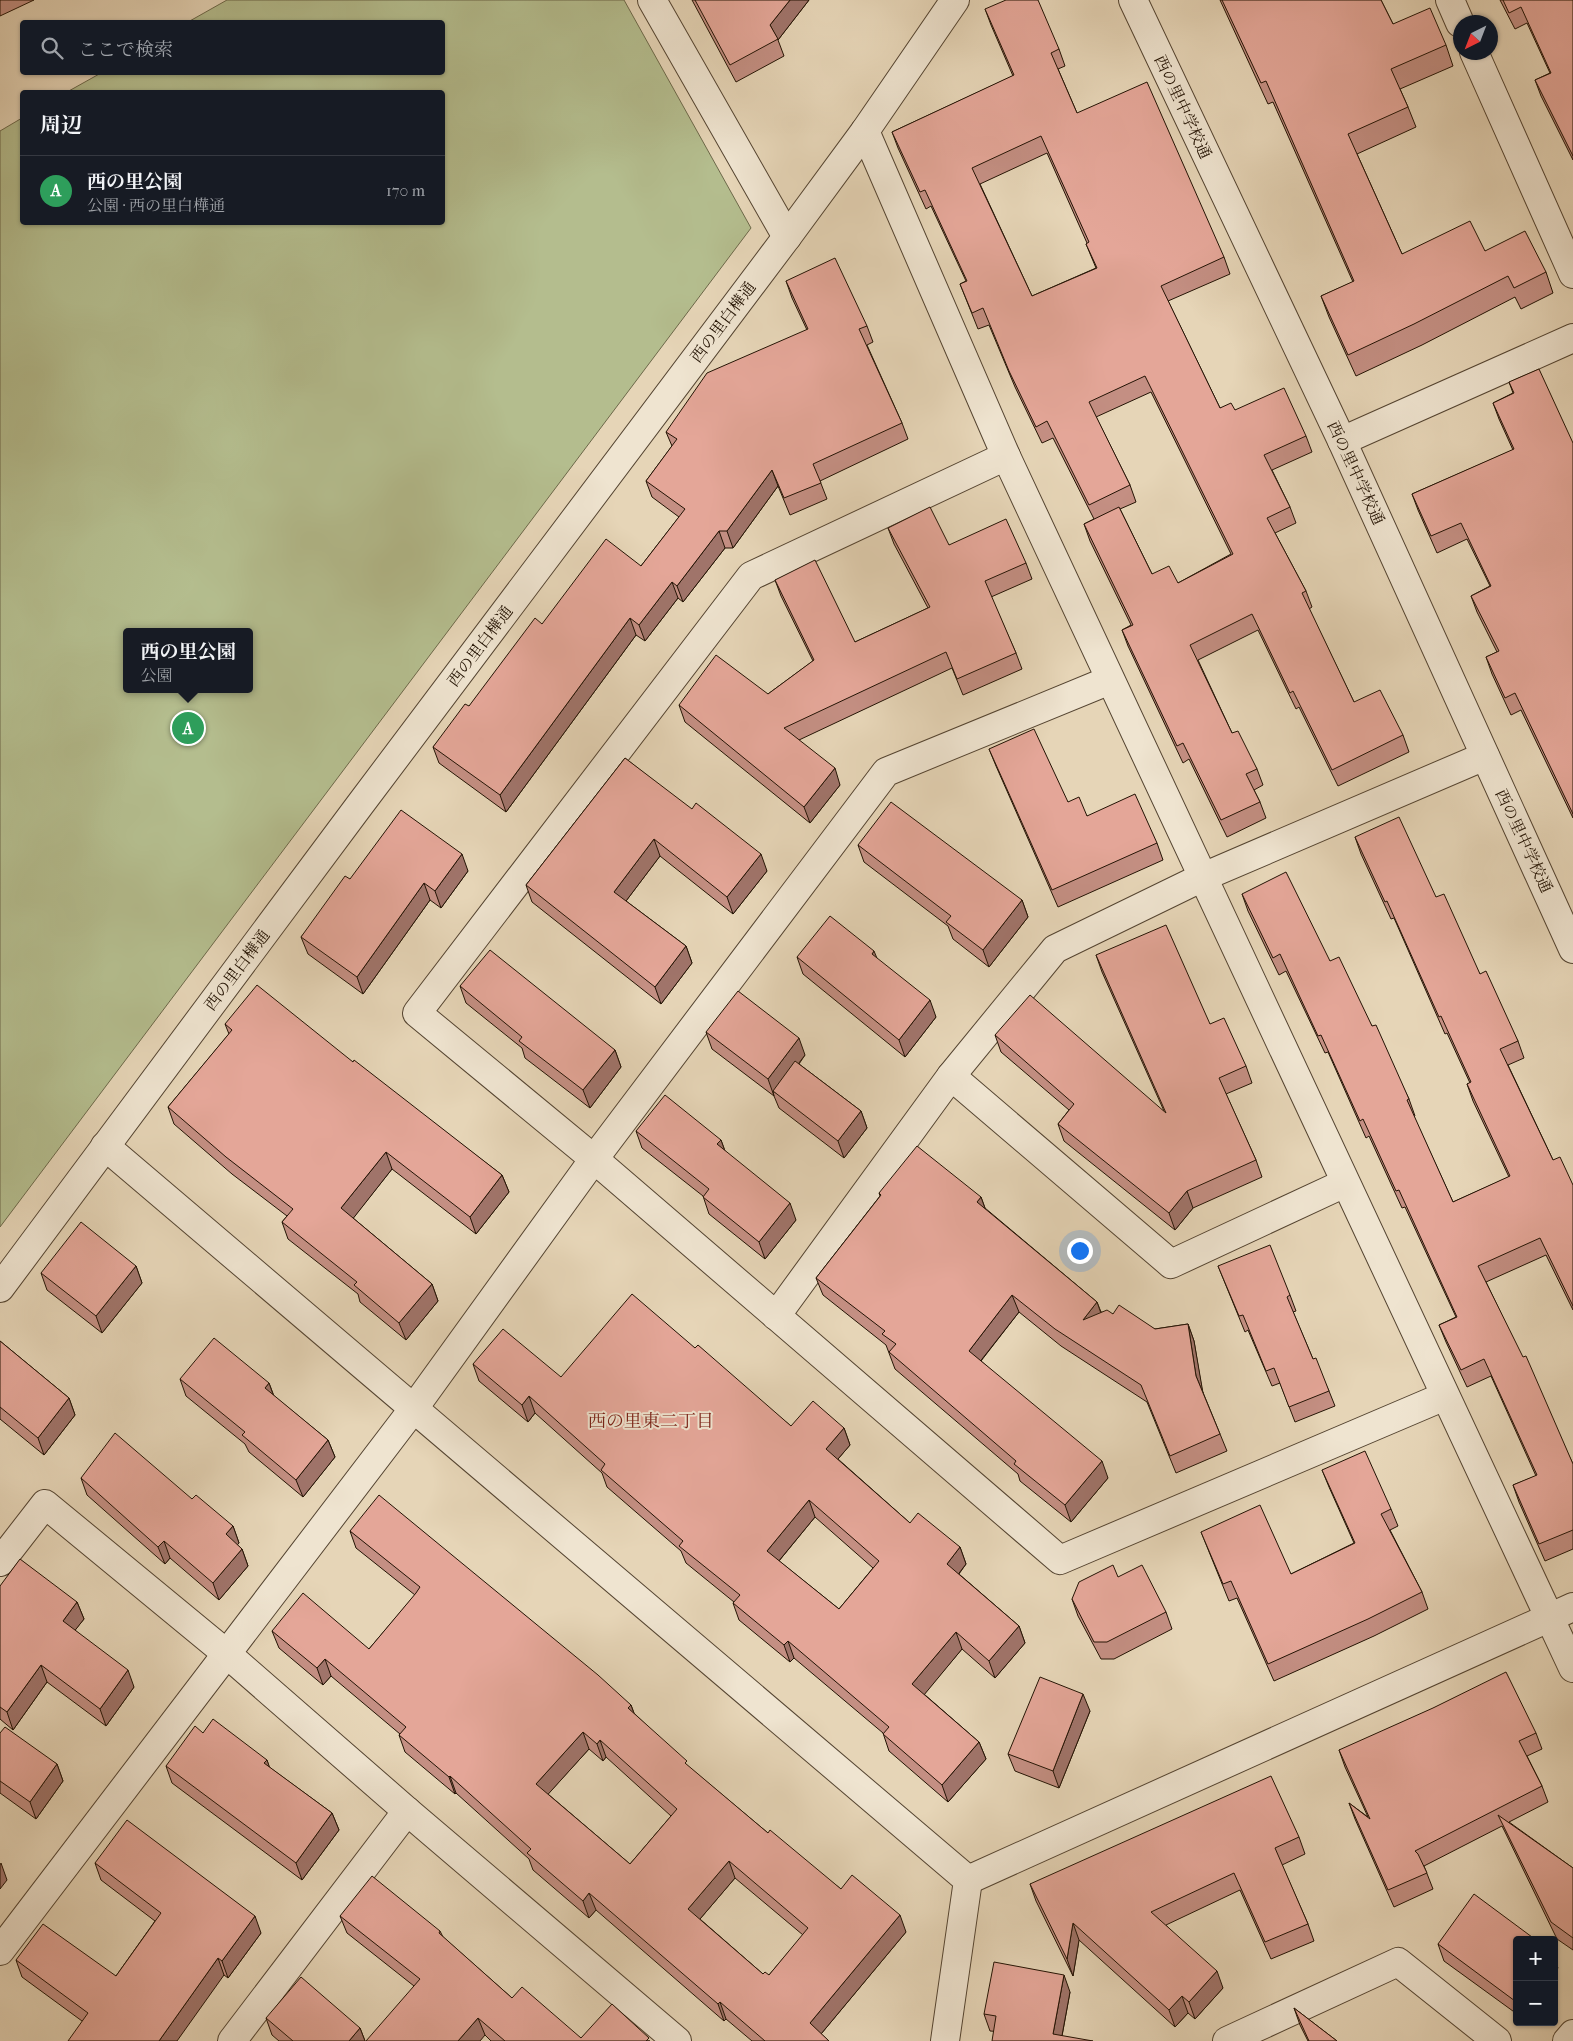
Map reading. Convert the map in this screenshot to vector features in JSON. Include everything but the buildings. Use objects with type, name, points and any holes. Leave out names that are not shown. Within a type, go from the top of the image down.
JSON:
[{"type":"street","points":[[652,0],[787,237]]},
{"type":"street","name":"西の里白樺通","points":[[0,1288],[787,237],[865,131],[955,0]]},
{"type":"street","name":"西の里中学校通","points":[[1133,0],[1342,441],[1485,756],[1563,897],[1573,949]]},
{"type":"street","points":[[1450,0],[1457,15]]},
{"type":"street","points":[[1478,60],[1573,274]]},
{"type":"street","points":[[865,131],[1006,456],[1345,1183],[1446,1396],[1561,1612],[1573,1668]]},
{"type":"street","points":[[1342,441],[1573,338]]},
{"type":"street","points":[[1006,456],[751,576],[417,1013],[594,1159],[1060,1560],[1446,1396]]},
{"type":"street","points":[[0,1950],[414,1408],[594,1159],[886,772],[1110,680]]},
{"type":"street","points":[[776,1316],[951,1076],[1055,949],[1203,877],[1485,756]]},
{"type":"street","points":[[951,1076],[1171,1264],[1345,1183]]},
{"type":"street","points":[[105,1146],[968,1880]]},
{"type":"street","points":[[0,1562],[45,1504],[227,1654],[407,1811],[677,2041]]},
{"type":"street","points":[[968,1880],[1561,1612]]},
{"type":"street","points":[[232,2041],[407,1811]]},
{"type":"street","points":[[945,2041],[968,1880]]},
{"type":"street","points":[[1227,2041],[1398,1962],[1497,2041]]},
{"type":"street","points":[[1567,2041],[1573,2034]]},
{"type":"green space","points":[[227,0],[624,0],[751,228],[0,1227],[0,131],[20,119],[20,225],[445,225],[445,90],[71,90],[97,75],[445,75],[445,20],[192,20]]},
{"type":"place","name":"西の里公園","points":[[188,728]]},
{"type":"district","name":"西の里東二丁目","points":[[651,1421]]}]
